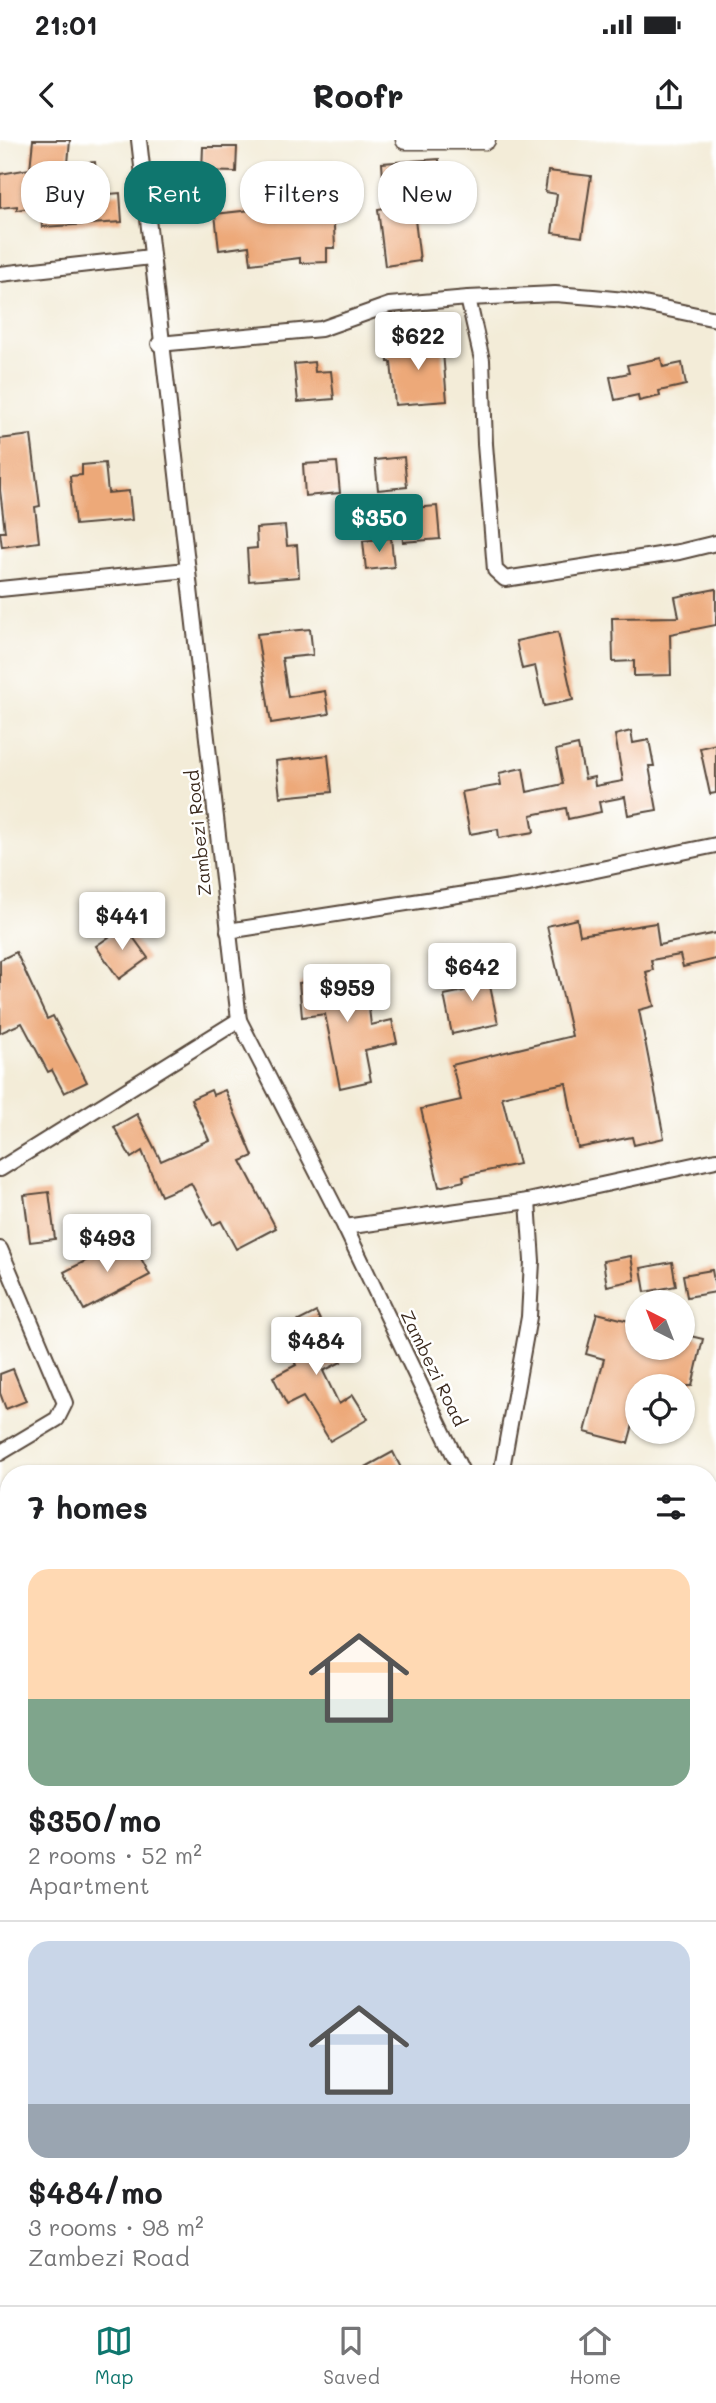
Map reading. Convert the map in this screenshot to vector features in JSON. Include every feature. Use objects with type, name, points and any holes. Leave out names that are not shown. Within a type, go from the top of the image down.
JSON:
[{"type":"street","name":"Zambezi Road","points":[[139,140],[159,344],[239,1020],[345,1227],[459,1465]]},
{"type":"street","points":[[405,140],[486,140]]},
{"type":"street","points":[[0,274],[151,257]]},
{"type":"street","points":[[159,344],[321,329],[390,305],[555,294],[625,300],[716,319]]},
{"type":"street","points":[[468,298],[482,360],[485,444],[495,570],[499,576],[505,579],[679,552],[716,543]]},
{"type":"street","points":[[0,589],[187,569]]},
{"type":"street","points":[[228,931],[529,884],[716,845]]},
{"type":"street","points":[[0,1169],[239,1020]]},
{"type":"street","points":[[345,1227],[528,1201],[716,1160]]},
{"type":"street","points":[[502,1465],[532,1288],[528,1201]]},
{"type":"street","points":[[0,1249],[65,1403],[57,1419],[0,1453]]},
{"type":"building","points":[[33,140],[70,140],[68,161],[31,161]]},
{"type":"building","points":[[203,147],[237,147],[236,172],[226,172],[226,161],[202,161]]},
{"type":"building","points":[[21,170],[21,209],[17,210],[17,206],[0,208],[0,174]]},
{"type":"building","points":[[548,171],[591,176],[582,237],[552,233],[557,194],[545,192]]},
{"type":"building","points":[[120,193],[122,222],[110,223],[110,194]]},
{"type":"building","points":[[240,211],[240,224],[334,224],[335,248],[327,248],[327,262],[300,263],[300,258],[251,264],[249,246],[219,250],[216,224],[226,224],[226,213]]},
{"type":"building","points":[[42,224],[90,224],[42,227]]},
{"type":"building","points":[[380,224],[416,224],[420,261],[385,266]]},
{"type":"building","points":[[442,340],[447,401],[395,405],[387,344]]},
{"type":"building","points":[[661,358],[663,367],[682,363],[686,385],[659,391],[660,396],[639,401],[638,395],[615,400],[610,377],[629,373],[627,365]]},
{"type":"building","points":[[314,362],[315,372],[331,371],[334,399],[298,402],[294,364]]},
{"type":"building","points":[[31,435],[40,506],[35,507],[39,542],[2,547],[0,532],[5,532],[0,490],[0,439]]},
{"type":"building","points":[[404,457],[407,487],[378,490],[375,460]]},
{"type":"building","points":[[337,462],[340,493],[305,496],[303,464]]},
{"type":"building","points":[[105,463],[108,493],[129,491],[132,520],[75,525],[70,476],[82,475],[82,465]]},
{"type":"building","points":[[437,506],[440,539],[403,542],[400,509]]},
{"type":"building","points":[[285,526],[287,546],[297,545],[299,577],[249,581],[247,549],[257,548],[256,528]]},
{"type":"building","points":[[391,538],[394,567],[366,570],[363,541]]},
{"type":"building","points":[[716,589],[716,625],[670,634],[671,675],[634,676],[634,661],[613,662],[612,618],[679,617],[675,597]]},
{"type":"building","points":[[310,629],[313,655],[282,658],[288,697],[325,691],[329,714],[271,723],[257,634]]},
{"type":"building","points":[[558,632],[573,700],[544,706],[535,666],[522,669],[516,641]]},
{"type":"building","points":[[631,731],[633,743],[649,740],[654,766],[649,766],[657,810],[628,815],[625,797],[599,802],[601,812],[568,819],[566,808],[531,815],[534,832],[499,838],[498,829],[470,834],[462,792],[501,785],[499,773],[523,768],[527,792],[563,784],[556,750],[578,745],[585,779],[594,777],[595,786],[623,781],[615,735]]},
{"type":"building","points":[[716,744],[716,793],[710,794],[700,748]]},
{"type":"building","points":[[328,755],[332,792],[280,797],[276,761]]},
{"type":"building","points":[[577,919],[580,935],[656,923],[659,945],[716,933],[716,959],[683,967],[680,955],[651,960],[653,970],[646,972],[654,1006],[639,1010],[664,1138],[634,1145],[632,1137],[578,1148],[566,1083],[535,1089],[502,1097],[519,1164],[463,1176],[464,1181],[439,1187],[421,1109],[461,1100],[452,1065],[572,1036],[547,926]]},
{"type":"building","points":[[125,926],[148,958],[119,979],[96,946]]},
{"type":"building","points":[[16,952],[47,1019],[53,1016],[87,1082],[64,1093],[52,1070],[48,1072],[22,1023],[0,1033],[0,960]]},
{"type":"building","points":[[486,967],[498,1024],[452,1034],[444,995],[464,991],[460,972]]},
{"type":"building","points":[[365,975],[371,1025],[392,1020],[397,1043],[365,1050],[371,1081],[340,1088],[325,1014],[302,1017],[299,983]]},
{"type":"building","points":[[211,1090],[213,1095],[225,1090],[253,1156],[241,1161],[276,1228],[236,1249],[221,1221],[213,1225],[191,1183],[161,1196],[142,1151],[131,1158],[114,1127],[137,1114],[161,1161],[209,1140],[191,1099]]},
{"type":"building","points":[[49,1192],[55,1239],[30,1242],[24,1195]]},
{"type":"building","points":[[130,1238],[150,1275],[84,1310],[64,1272]]},
{"type":"building","points":[[631,1256],[635,1280],[607,1286],[603,1261]]},
{"type":"building","points":[[672,1262],[676,1286],[645,1290],[641,1268]]},
{"type":"building","points":[[712,1270],[716,1292],[695,1296],[695,1290],[686,1290],[683,1275]]},
{"type":"building","points":[[316,1312],[341,1362],[323,1371],[339,1404],[353,1395],[368,1419],[330,1441],[303,1397],[287,1405],[273,1377],[296,1365],[279,1331]]},
{"type":"building","points":[[597,1313],[625,1320],[625,1360],[695,1360],[695,1337],[703,1339],[695,1374],[625,1374],[625,1442],[585,1432],[604,1359],[586,1354]]},
{"type":"building","points":[[13,1369],[26,1401],[6,1409],[0,1393],[0,1374]]},
{"type":"building","points":[[393,1452],[400,1465],[369,1465]]}]
